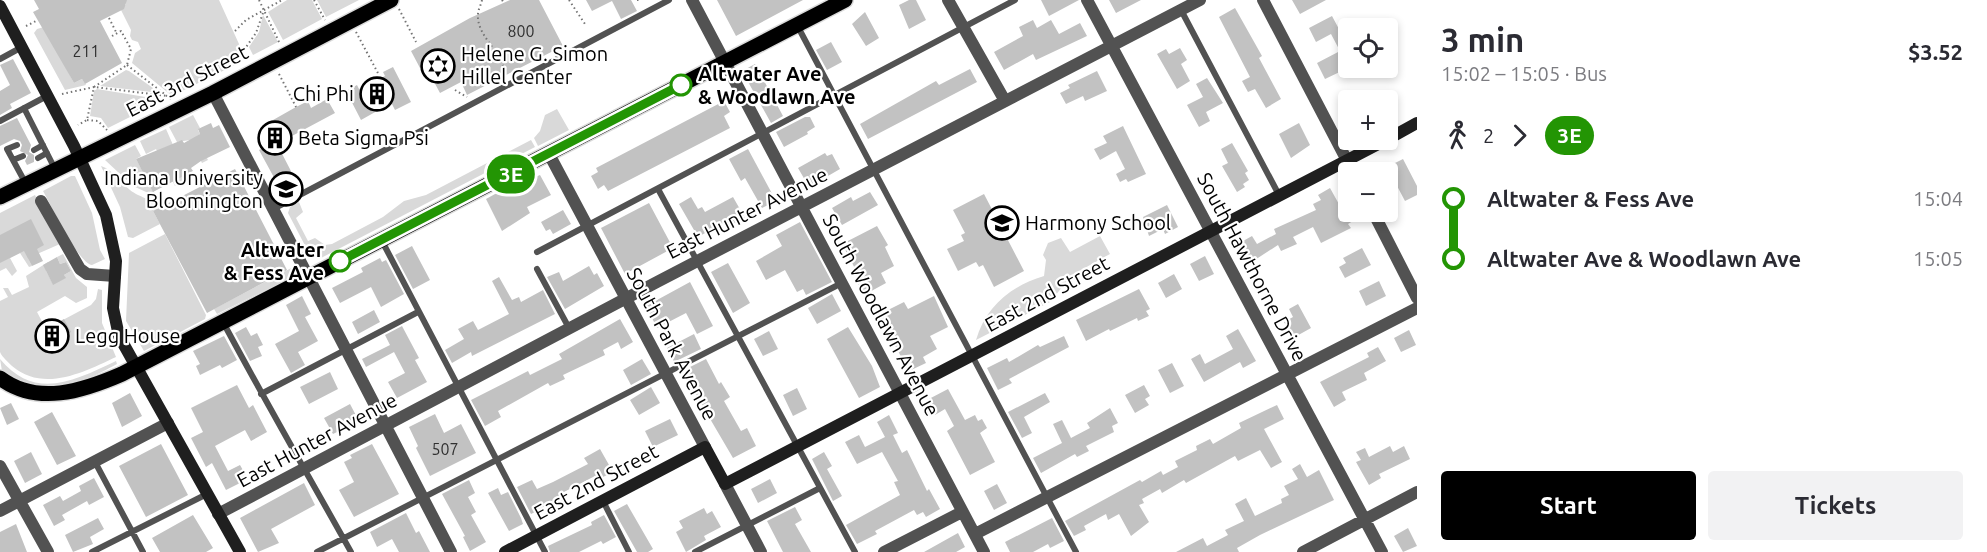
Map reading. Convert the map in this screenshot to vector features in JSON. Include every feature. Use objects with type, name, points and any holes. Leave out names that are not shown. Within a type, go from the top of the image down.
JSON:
[{"type":"main road","points":[[0,378],[11,387],[28,393],[55,394],[99,384],[845,0]]},
{"type":"main road","name":"East 3rd Street","points":[[0,197],[395,4]]},
{"type":"street","name":"South Woodlawn Avenue","points":[[692,0],[984,552]]},
{"type":"street","points":[[948,0],[1005,101]]},
{"type":"street","name":"South Hawthorne Drive","points":[[1087,0],[1382,552]]},
{"type":"street","name":"East Hunter Avenue","points":[[218,514],[696,261],[1200,0]]},
{"type":"street","points":[[1263,0],[1347,160]]},
{"type":"street","points":[[0,6],[80,158],[106,215],[114,248],[114,322],[135,367],[240,552]]},
{"type":"street","points":[[213,93],[275,208],[384,426],[451,552]]},
{"type":"street","name":"East 2nd Street","points":[[1398,133],[1417,123]]},
{"type":"street","name":"East 2nd Street","points":[[725,484],[1366,150]]},
{"type":"street","name":"South Park Avenue","points":[[549,154],[761,552]]},
{"type":"street","points":[[41,201],[80,269],[87,274],[115,276]]},
{"type":"street","points":[[1378,222],[1417,298]]},
{"type":"street","points":[[975,534],[1417,308]]},
{"type":"street","points":[[0,511],[168,423]]},
{"type":"street","name":"East 2nd Street","points":[[505,552],[705,447]]},
{"type":"street","points":[[0,466],[48,552]]},
{"type":"street","points":[[1303,552],[1417,492]]},
{"type":"street","points":[[884,552],[962,512]]},
{"type":"lane","points":[[275,208],[669,0]]},
{"type":"lane","points":[[537,252],[835,97],[1015,0]]},
{"type":"lane","points":[[1181,10],[1280,195]]},
{"type":"lane","points":[[797,25],[875,168],[1076,552]]},
{"type":"lane","points":[[0,58],[22,47]]},
{"type":"lane","points":[[0,121],[48,96]]},
{"type":"lane","points":[[24,108],[56,170]]},
{"type":"lane","points":[[28,139],[37,134]]},
{"type":"lane","points":[[17,145],[7,149],[26,184]]},
{"type":"lane","points":[[34,150],[43,145]]},
{"type":"lane","points":[[38,158],[47,153]]},
{"type":"lane","points":[[13,160],[22,156]]},
{"type":"lane","points":[[17,168],[26,163]]},
{"type":"lane","points":[[658,189],[855,552]]},
{"type":"lane","points":[[382,240],[545,552]]},
{"type":"lane","points":[[537,269],[569,328]]},
{"type":"lane","points":[[317,552],[836,286]]},
{"type":"lane","points":[[261,394],[418,312]]},
{"type":"lane","points":[[223,322],[261,394],[351,552]]},
{"type":"lane","points":[[95,462],[143,552]]},
{"type":"lane","points":[[695,552],[820,488]]},
{"type":"lane","points":[[92,552],[208,493]]},
{"type":"lane","points":[[603,501],[628,552]]},
{"type":"path","points":[[259,0],[280,44]]},
{"type":"path","points":[[235,31],[246,20],[282,0]]},
{"type":"path","points":[[314,0],[325,20]]},
{"type":"path","points":[[482,0],[478,15],[480,25],[501,60],[505,79]]},
{"type":"path","points":[[481,4],[488,0]]},
{"type":"path","points":[[569,0],[585,24]]},
{"type":"path","points":[[395,4],[416,42]]},
{"type":"path","points":[[244,50],[256,33],[264,10]]},
{"type":"path","points":[[109,18],[117,34]]},
{"type":"path","points":[[26,26],[36,21]]},
{"type":"path","points":[[62,94],[94,87],[128,65],[131,50],[121,31],[112,36]]},
{"type":"path","points":[[356,32],[379,75]]},
{"type":"path","points":[[94,87],[170,98],[128,65]]},
{"type":"path","points":[[278,71],[296,107]]},
{"type":"path","points":[[87,120],[94,87]]},
{"type":"path","points":[[78,125],[87,120],[98,121],[107,131]]},
{"type":"shaded area","points":[[124,0],[219,0],[239,44],[241,62],[172,96],[132,63],[135,53],[141,49],[138,42],[132,40],[130,36],[131,30],[121,10],[126,4]]},
{"type":"shaded area","points":[[287,0],[312,0],[322,19],[283,40],[268,12]]},
{"type":"shaded area","points":[[317,0],[359,0],[326,17]]},
{"type":"shaded area","points":[[263,15],[278,42],[253,55],[249,47],[259,32]]},
{"type":"shaded area","points":[[44,27],[74,83],[82,79],[86,85],[65,90],[34,33],[37,29]]},
{"type":"shaded area","points":[[126,70],[129,71],[160,93],[100,86]]},
{"type":"shaded area","points":[[97,89],[164,100],[108,128],[101,118],[90,116],[94,91]]},
{"type":"shaded area","points":[[557,109],[569,130],[538,146],[534,138],[540,131],[545,115]]},
{"type":"shaded area","points":[[193,115],[200,128],[198,130],[200,134],[196,137],[208,160],[202,163],[190,140],[177,142],[169,127]]},
{"type":"shaded area","points":[[166,129],[188,179],[175,186],[156,149],[146,154],[140,141]]},
{"type":"shaded area","points":[[531,140],[535,147],[321,258],[310,255],[288,213],[290,207],[299,202],[303,212],[296,218],[308,241],[315,238],[325,245],[332,244],[383,217],[404,201],[426,195]]},
{"type":"shaded area","points":[[135,145],[141,156],[136,159],[157,197],[133,186],[105,160]]},
{"type":"shaded area","points":[[101,166],[113,173],[130,190],[151,202],[157,209],[153,211],[160,224],[133,238],[128,237],[120,207]]},
{"type":"shaded area","points":[[75,176],[92,213],[100,250],[105,259],[92,265],[86,262],[72,244],[43,191]]},
{"type":"shaded area","points":[[35,195],[60,244],[28,258],[32,266],[29,267],[20,253],[10,258],[17,271],[12,276],[6,268],[0,271],[0,213]]},
{"type":"shaded area","points":[[165,234],[206,315],[205,319],[144,351],[126,321],[129,253]]},
{"type":"shaded area","points":[[1100,236],[1110,254],[1072,275],[1050,302],[976,340],[986,317],[1001,299],[1021,285],[1044,276],[1046,260],[1043,255],[1048,243],[1061,238],[1070,252]]},
{"type":"shaded area","points":[[63,254],[76,278],[87,287],[87,298],[76,303],[65,296],[37,312],[46,329],[91,305],[96,299],[98,289],[102,290],[102,323],[116,357],[77,374],[51,379],[37,378],[24,374],[12,366],[0,352],[0,301],[8,297],[3,288],[8,288],[12,295],[29,287],[26,276],[48,262],[51,268],[46,271],[53,284],[65,278],[64,275],[71,271],[66,262],[60,264],[57,257]]},
{"type":"shaded area","points":[[295,266],[294,276],[217,314],[214,309]]},
{"type":"shaded area","points":[[0,359],[13,372],[27,380],[41,383],[70,380],[116,361],[117,364],[84,380],[46,388],[34,387],[17,381],[2,371]]},
{"type":"building","points":[[34,0],[127,0],[124,9],[100,21],[122,63],[85,84],[82,79],[74,83],[33,12],[39,9]]},
{"type":"building","points":[[510,0],[539,0],[563,46],[467,95],[461,82],[440,93],[425,65],[420,68],[411,51],[470,18]]},
{"type":"building","points":[[586,0],[631,0],[637,11],[621,19],[612,1],[592,11]]},
{"type":"building","points":[[717,0],[803,0],[736,36]]},
{"type":"building","points":[[909,0],[916,0],[926,20],[909,29],[899,5]]},
{"type":"building","points":[[1041,0],[1079,0],[1049,16]]},
{"type":"building","points":[[1109,0],[1141,0],[1116,13]]},
{"type":"building","points":[[1292,0],[1326,0],[1300,14]]},
{"type":"building","points":[[1235,8],[1262,56],[1259,58],[1281,99],[1266,108],[1255,89],[1248,92],[1242,81],[1250,77],[1219,17]]},
{"type":"building","points":[[865,12],[879,38],[866,46],[852,24]]},
{"type":"building","points":[[1332,16],[1338,27],[1338,47],[1331,34],[1316,42],[1309,28]]},
{"type":"building","points":[[1033,20],[1037,28],[1051,20],[1059,34],[1080,23],[1087,36],[1036,60],[1033,54],[1004,70],[994,52],[1023,36],[1019,27]]},
{"type":"building","points":[[831,42],[842,62],[827,70],[816,50]]},
{"type":"building","points":[[1180,48],[1187,60],[1181,64],[1190,81],[1177,89],[1157,54],[1166,49],[1169,54]]},
{"type":"building","points":[[1338,52],[1338,73],[1325,79],[1317,63]]},
{"type":"building","points":[[13,59],[31,93],[10,104],[12,108],[0,115],[0,91],[10,85],[0,65]]},
{"type":"building","points":[[755,64],[783,116],[771,123],[742,71]]},
{"type":"building","name":"Chi Phi","points":[[393,67],[411,102],[395,110],[389,98],[374,105],[377,111],[361,120],[346,91],[357,85],[359,89],[385,76],[383,72]]},
{"type":"building","points":[[970,69],[977,82],[868,139],[860,124],[936,81],[939,85]]},
{"type":"building","points":[[1097,71],[1107,91],[1085,101],[1083,96],[1066,104],[1060,93],[1070,88],[1068,85]]},
{"type":"building","points":[[1207,78],[1223,103],[1206,112],[1210,121],[1199,127],[1187,105],[1203,97],[1196,84]]},
{"type":"building","name":"Beta Sigma Psi","points":[[327,99],[335,113],[277,144],[293,175],[277,183],[259,150],[266,146],[259,133],[268,128],[266,124],[308,101],[311,108]]},
{"type":"building","points":[[724,101],[730,112],[724,116],[730,128],[608,191],[604,185],[598,189],[591,176],[598,172],[596,168]]},
{"type":"building","points":[[805,117],[810,117],[815,127],[807,132],[808,134],[784,147],[776,132]]},
{"type":"building","points":[[17,118],[31,145],[29,152],[34,155],[34,162],[27,165],[25,161],[28,155],[20,151],[22,145],[20,141],[14,139],[0,146],[0,126]]},
{"type":"building","points":[[211,123],[213,128],[219,125],[230,147],[201,161],[191,168],[193,171],[153,192],[136,159],[182,140],[184,143],[200,134],[198,129]]},
{"type":"building","points":[[1299,123],[1310,145],[1291,158],[1279,134]]},
{"type":"building","points":[[1123,126],[1146,174],[1128,182],[1126,179],[1120,182],[1116,174],[1125,169],[1116,151],[1100,160],[1094,149],[1107,143],[1103,136]]},
{"type":"building","points":[[1232,143],[1248,171],[1245,173],[1249,180],[1243,184],[1245,187],[1237,192],[1222,166],[1228,163],[1221,149]]},
{"type":"building","points":[[748,149],[776,201],[762,208],[745,178],[741,181],[729,159]]},
{"type":"building","points":[[825,153],[827,156],[832,154],[840,169],[809,187],[798,168]]},
{"type":"building","points":[[1403,159],[1417,186],[1417,195],[1405,201],[1398,188],[1397,162]]},
{"type":"building","points":[[235,169],[287,270],[207,313],[153,211]]},
{"type":"building","points":[[531,174],[533,178],[540,175],[551,195],[527,207],[530,213],[502,231],[486,199]]},
{"type":"building","points":[[1330,188],[1338,202],[1338,222],[1351,222],[1348,224],[1351,228],[1321,243],[1313,227],[1293,237],[1297,244],[1281,251],[1278,245],[1247,265],[1236,245],[1252,236],[1257,244],[1276,234],[1274,229],[1316,210],[1313,204],[1321,200],[1318,195]]},
{"type":"building","points":[[870,192],[878,205],[842,225],[832,208],[851,197],[853,201]]},
{"type":"building","points":[[984,194],[1024,271],[994,287],[983,265],[979,267],[976,262],[958,271],[947,249],[964,241],[961,235],[965,233],[953,210]]},
{"type":"building","points":[[691,197],[698,209],[702,207],[705,212],[733,197],[745,218],[726,228],[723,223],[698,237],[679,204]]},
{"type":"building","points":[[649,203],[673,248],[625,274],[601,228]]},
{"type":"building","points":[[1167,205],[1178,227],[1165,234],[1163,229],[1149,236],[1143,217]]},
{"type":"building","points":[[563,210],[571,224],[553,234],[550,229],[546,231],[541,222]]},
{"type":"building","points":[[31,219],[44,245],[37,249],[43,261],[32,266],[24,251],[0,263],[0,235]]},
{"type":"building","points":[[800,222],[832,282],[806,295],[803,289],[797,292],[785,270],[766,280],[756,261],[782,246],[776,235]]},
{"type":"building","points":[[877,226],[888,245],[885,247],[894,266],[881,273],[886,283],[864,295],[856,280],[860,278],[842,244]]},
{"type":"building","points":[[412,246],[430,280],[413,289],[395,255]]},
{"type":"building","points":[[1362,248],[1371,265],[1345,278],[1339,267],[1346,263],[1343,258]]},
{"type":"building","points":[[1205,256],[1214,274],[1199,281],[1190,264]]},
{"type":"building","points":[[57,257],[60,264],[66,262],[71,271],[64,275],[66,278],[53,285],[43,265]]},
{"type":"building","points":[[380,258],[382,262],[386,260],[404,294],[381,307],[371,287],[340,303],[332,288],[363,272],[361,268]]},
{"type":"building","points":[[728,263],[750,303],[733,313],[711,272]]},
{"type":"building","points":[[589,266],[594,275],[597,273],[604,286],[565,309],[547,277],[559,272],[563,281]]},
{"type":"building","points":[[1174,274],[1182,289],[1166,298],[1158,283]]},
{"type":"building","points":[[499,277],[512,300],[519,297],[521,302],[543,290],[555,314],[472,356],[471,352],[452,363],[445,350],[464,339],[458,329],[473,321],[478,330],[509,314],[492,281]]},
{"type":"building","points":[[1379,281],[1386,296],[1366,306],[1359,291]]},
{"type":"building","points":[[690,282],[713,326],[697,334],[686,313],[657,328],[646,306]]},
{"type":"building","points":[[1139,289],[1150,309],[1146,311],[1149,316],[1138,321],[1137,318],[1110,331],[1109,329],[1086,341],[1076,320]]},
{"type":"building","points":[[832,294],[841,311],[817,324],[808,308]]},
{"type":"building","points":[[302,296],[311,314],[305,317],[318,341],[298,352],[305,365],[291,373],[275,344],[299,331],[286,305]]},
{"type":"building","points":[[934,296],[948,327],[930,336],[937,349],[923,357],[926,363],[909,371],[878,315],[904,302],[908,309]]},
{"type":"building","points":[[1298,304],[1311,328],[1293,338],[1284,322],[1293,317],[1289,309]]},
{"type":"building","points":[[374,310],[380,322],[358,334],[352,322]]},
{"type":"building","name":"Legg House","points":[[64,319],[71,332],[58,339],[62,345],[49,352],[39,333]]},
{"type":"building","points":[[620,319],[633,342],[621,349],[618,342],[603,350],[605,355],[563,375],[565,379],[550,386],[548,383],[498,411],[501,417],[485,426],[471,400],[528,371],[530,375],[562,359],[559,354]]},
{"type":"building","points":[[402,326],[419,358],[415,360],[427,382],[397,398],[388,382],[405,373],[394,352],[366,367],[362,359],[390,345],[385,335]]},
{"type":"building","points":[[246,327],[251,336],[257,333],[263,345],[258,347],[262,356],[250,361],[235,333]]},
{"type":"building","points":[[848,327],[872,366],[880,387],[859,398],[827,339]]},
{"type":"building","points":[[1238,329],[1256,361],[1243,368],[1240,362],[1204,382],[1191,359],[1200,354],[1205,364],[1233,349],[1226,336]]},
{"type":"building","points":[[1409,330],[1416,345],[1401,352],[1394,338]]},
{"type":"building","points":[[769,331],[778,349],[763,356],[754,339]]},
{"type":"building","points":[[694,334],[701,349],[674,362],[667,348]]},
{"type":"building","points":[[224,336],[237,360],[200,375],[196,366],[200,364],[193,351]]},
{"type":"building","points":[[1064,336],[1069,347],[1009,379],[1012,383],[998,390],[987,368],[1007,358],[1009,362],[1038,345],[1040,347]]},
{"type":"building","points":[[1378,347],[1386,361],[1364,373],[1367,380],[1342,392],[1346,400],[1334,407],[1320,382],[1369,357],[1367,353]]},
{"type":"building","points":[[642,359],[651,374],[631,385],[623,370]]},
{"type":"building","points":[[706,359],[719,384],[721,382],[730,397],[724,401],[741,431],[747,428],[756,446],[733,458],[682,371]]},
{"type":"building","points":[[1172,363],[1184,386],[1170,393],[1158,370]]},
{"type":"building","points":[[330,372],[338,389],[309,404],[300,387]]},
{"type":"building","points":[[237,385],[249,408],[253,405],[267,432],[251,441],[245,430],[215,446],[228,471],[240,465],[248,479],[226,490],[212,463],[206,467],[191,438],[203,432],[191,408]]},
{"type":"building","points":[[1144,385],[1150,396],[1145,399],[1149,405],[1135,413],[1125,395]]},
{"type":"building","points":[[651,387],[660,403],[639,415],[630,400]]},
{"type":"building","points":[[797,388],[807,409],[793,416],[783,395]]},
{"type":"building","points":[[948,389],[965,420],[975,415],[978,421],[982,419],[987,428],[980,433],[995,462],[970,475],[947,431],[954,426],[945,409],[935,415],[927,400]]},
{"type":"building","points":[[130,393],[142,416],[122,427],[112,403]]},
{"type":"building","points":[[1045,393],[1050,402],[1024,417],[1032,433],[1022,438],[1008,412]]},
{"type":"building","points":[[11,403],[19,419],[7,425],[0,408]]},
{"type":"building","points":[[350,404],[359,421],[333,434],[324,418]]},
{"type":"building","points":[[1277,405],[1284,419],[1264,429],[1282,462],[1271,468],[1260,450],[1238,461],[1235,456],[1186,483],[1184,480],[1162,493],[1160,489],[1142,499],[1144,503],[1139,505],[1149,522],[1131,536],[1119,514],[1108,520],[1106,514],[1084,526],[1086,530],[1074,536],[1065,521],[1140,480],[1142,482],[1161,471],[1163,475],[1178,467],[1175,461],[1197,450],[1196,446],[1210,439],[1213,444],[1241,428],[1239,423]]},
{"type":"building","points":[[1110,408],[1118,423],[1112,426],[1114,432],[1086,446],[1089,451],[1077,457],[1075,454],[1041,473],[1033,458],[1062,443],[1053,424],[1062,420],[1071,438],[1090,428],[1087,423]]},
{"type":"building","points":[[52,412],[76,456],[57,465],[34,422]]},
{"type":"building","points":[[435,414],[444,433],[461,424],[476,453],[430,476],[416,448],[418,446],[409,427]]},
{"type":"building","points":[[889,415],[898,433],[893,435],[902,453],[907,450],[927,491],[929,489],[940,509],[926,517],[923,512],[917,515],[914,510],[875,531],[877,534],[857,544],[846,525],[900,495],[894,482],[898,481],[882,452],[857,464],[845,442],[859,435],[865,447],[885,437],[877,422]]},
{"type":"building","points":[[670,419],[678,435],[653,447],[645,431]]},
{"type":"building","points":[[161,444],[188,495],[146,517],[119,466]]},
{"type":"building","points":[[372,444],[399,494],[354,517],[339,490],[354,482],[344,462],[352,458],[350,455]]},
{"type":"building","points":[[1390,446],[1393,452],[1404,446],[1410,459],[1379,474],[1381,478],[1369,485],[1356,462],[1361,460],[1356,452],[1365,448],[1369,457]]},
{"type":"building","points":[[600,449],[613,472],[597,480],[595,476],[560,494],[564,501],[553,508],[551,504],[531,514],[517,487],[532,480],[537,489],[553,482],[588,464],[584,458]]},
{"type":"building","points":[[31,452],[42,474],[25,483],[14,461]]},
{"type":"building","points":[[824,452],[832,466],[827,469],[842,496],[833,501],[812,459]]},
{"type":"building","points":[[1300,464],[1307,477],[1319,470],[1334,500],[1260,535],[1237,548],[1239,552],[1176,552],[1203,538],[1207,546],[1228,535],[1225,530],[1244,521],[1235,504],[1246,498],[1255,516],[1282,503],[1281,499],[1289,495],[1284,486],[1298,479],[1292,469]]},
{"type":"building","points":[[94,478],[104,497],[89,505],[87,501],[62,515],[65,520],[54,526],[43,505],[60,496],[63,501],[81,491],[79,486]]},
{"type":"building","points":[[770,479],[777,493],[758,503],[751,489]]},
{"type":"building","points":[[469,480],[475,493],[468,497],[476,512],[471,515],[486,542],[470,551],[463,537],[465,536],[442,494]]},
{"type":"building","points":[[304,483],[315,505],[271,529],[279,543],[258,552],[240,518]]},
{"type":"building","points":[[997,484],[1007,503],[994,510],[984,491]]},
{"type":"building","points":[[498,488],[501,495],[508,492],[523,524],[509,531],[488,493]]},
{"type":"building","points":[[627,504],[653,549],[648,552],[637,552],[614,511]]},
{"type":"building","points":[[795,507],[802,520],[795,524],[811,552],[783,552],[767,521]]},
{"type":"building","points":[[704,508],[707,514],[712,511],[721,527],[704,536],[706,540],[686,552],[676,532],[683,528],[679,521]]},
{"type":"building","points":[[406,513],[416,533],[419,531],[430,552],[399,552],[392,539],[377,547],[370,532]]},
{"type":"building","points":[[193,515],[213,548],[206,552],[160,552],[152,538]]},
{"type":"building","points":[[604,515],[616,537],[603,544],[601,541],[579,552],[550,552],[548,546],[592,525],[591,522]]},
{"type":"building","points":[[98,518],[104,529],[90,537],[93,544],[73,552],[65,535]]},
{"type":"building","points":[[1052,518],[1064,541],[1050,548],[1048,544],[1033,552],[1010,552],[1005,542]]},
{"type":"building","points":[[16,524],[27,552],[0,552],[0,532]]},
{"type":"building","points":[[1408,528],[1417,546],[1403,552],[1394,536]]},
{"type":"building","points":[[958,533],[965,547],[956,552],[924,552]]},
{"type":"bus line","name":"3E","points":[[340,261],[681,85]]},
{"type":"place","name":"Helene G. Simon Hillel Center","points":[[438,66]]},
{"type":"place","name":"Altwater Ave & Woodlawn Ave","points":[[681,85]]},
{"type":"place","name":"Chi Phi","points":[[377,94]]},
{"type":"place","name":"Beta Sigma Psi","points":[[275,138]]},
{"type":"place","name":"Indiana University Bloomington","points":[[286,189]]},
{"type":"place","name":"Harmony School","points":[[1002,223]]},
{"type":"place","name":"Altwater & Fess Ave","points":[[340,261]]},
{"type":"place","name":"Legg House","points":[[52,336]]}]
